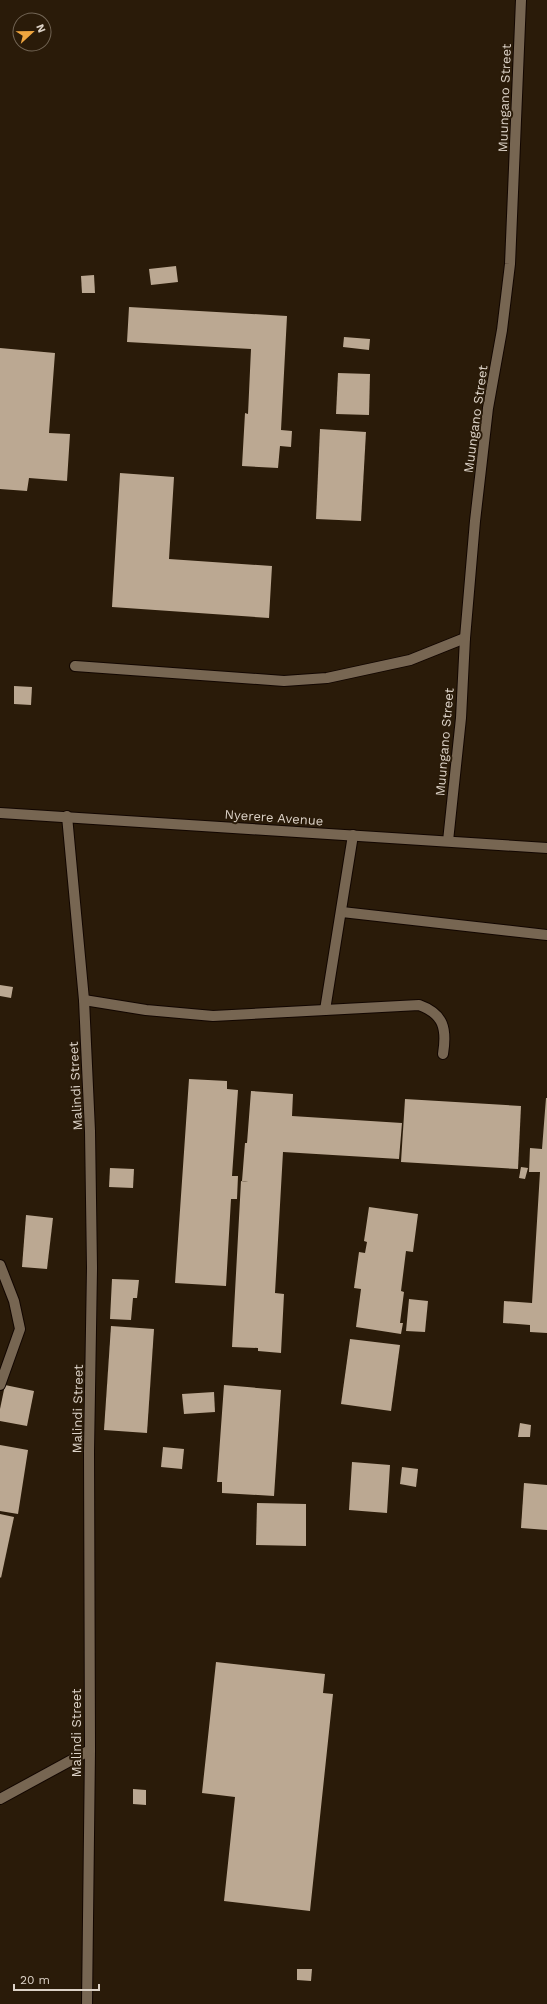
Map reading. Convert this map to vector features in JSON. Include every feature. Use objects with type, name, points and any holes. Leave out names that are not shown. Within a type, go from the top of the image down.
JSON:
[{"type":"street","name":"Muungano Street","points":[[448,841],[461,718],[465,638],[475,514],[488,408],[502,330],[510,264],[521,0]]},
{"type":"street","points":[[75,666],[284,681],[327,678],[410,660],[465,638]]},
{"type":"street","name":"Nyerere Avenue","points":[[0,813],[67,816],[547,848]]},
{"type":"street","name":"Malindi Street","points":[[67,816],[84,1000],[90,1130],[92,1268],[89,1451],[90,1750],[87,2004]]},
{"type":"street","points":[[325,1010],[342,912],[353,835]]},
{"type":"street","points":[[342,912],[547,935]]},
{"type":"street","points":[[84,1000],[146,1010],[214,1016],[419,1005],[432,1010],[442,1023],[446,1037],[443,1054]]},
{"type":"street","points":[[0,1265],[14,1301],[20,1329],[0,1385]]},
{"type":"street","points":[[0,1799],[90,1750]]},
{"type":"building","points":[[176,266],[178,282],[151,285],[149,269]]},
{"type":"building","points":[[94,275],[95,293],[82,293],[81,276]]},
{"type":"building","points":[[129,307],[287,316],[281,430],[292,431],[291,447],[280,446],[278,468],[242,466],[245,413],[248,414],[251,349],[127,342]]},
{"type":"building","points":[[344,337],[370,339],[369,350],[343,347]]},
{"type":"building","points":[[0,348],[55,353],[49,433],[70,434],[67,481],[29,478],[27,491],[0,489]]},
{"type":"building","points":[[338,373],[370,374],[369,415],[336,414]]},
{"type":"building","points":[[320,429],[366,432],[361,521],[316,519]]},
{"type":"building","points":[[120,473],[174,477],[169,559],[272,566],[269,618],[112,607]]},
{"type":"building","points":[[14,686],[32,687],[31,705],[14,704]]},
{"type":"building","points":[[0,985],[13,987],[11,998],[0,996]]},
{"type":"building","points":[[189,1079],[227,1081],[227,1089],[238,1090],[232,1176],[238,1176],[237,1199],[231,1199],[226,1286],[175,1283]]},
{"type":"building","points":[[251,1091],[293,1094],[292,1116],[402,1123],[399,1159],[283,1152],[275,1293],[284,1294],[281,1353],[258,1351],[258,1348],[232,1347],[241,1181],[248,1182],[242,1181]]},
{"type":"building","points":[[546,1098],[547,1333],[530,1332],[530,1325],[503,1323],[504,1301],[532,1303],[540,1172],[529,1172],[530,1148],[542,1149]]},
{"type":"building","points":[[405,1099],[521,1106],[518,1169],[401,1162]]},
{"type":"building","points":[[521,1167],[528,1168],[525,1179],[519,1178]]},
{"type":"building","points":[[110,1168],[134,1169],[133,1188],[109,1187]]},
{"type":"building","points":[[369,1207],[418,1214],[413,1252],[406,1251],[401,1291],[404,1292],[400,1323],[403,1323],[401,1334],[356,1327],[361,1289],[354,1288],[359,1252],[365,1253],[367,1242],[364,1241]]},
{"type":"building","points":[[26,1215],[53,1218],[47,1269],[22,1267]]},
{"type":"building","points":[[112,1279],[139,1280],[137,1298],[133,1298],[131,1320],[110,1319]]},
{"type":"building","points":[[409,1299],[428,1301],[425,1332],[406,1331]]},
{"type":"building","points":[[111,1326],[154,1329],[147,1433],[104,1430]]},
{"type":"building","points":[[350,1339],[400,1345],[391,1411],[341,1404]]},
{"type":"building","points":[[5,1385],[34,1391],[27,1426],[0,1421],[0,1409]]},
{"type":"building","points":[[224,1385],[281,1390],[274,1496],[222,1493],[222,1482],[217,1482]]},
{"type":"building","points":[[214,1392],[215,1412],[184,1414],[182,1394]]},
{"type":"building","points":[[520,1423],[531,1425],[530,1437],[518,1437]]},
{"type":"building","points":[[0,1445],[28,1450],[18,1514],[0,1511]]},
{"type":"building","points":[[163,1447],[184,1449],[182,1469],[161,1467]]},
{"type":"building","points":[[352,1462],[390,1465],[387,1513],[349,1510]]},
{"type":"building","points":[[402,1467],[418,1469],[416,1487],[400,1484]]},
{"type":"building","points":[[524,1483],[547,1485],[547,1530],[521,1528]]},
{"type":"building","points":[[257,1503],[306,1504],[306,1546],[256,1545]]},
{"type":"building","points":[[0,1514],[14,1517],[1,1578],[0,1577]]},
{"type":"building","points":[[216,1662],[325,1674],[323,1693],[333,1694],[310,1911],[224,1901],[235,1797],[202,1793]]},
{"type":"building","points":[[133,1789],[146,1790],[146,1805],[133,1804]]},
{"type":"building","points":[[297,1969],[312,1969],[311,1981],[297,1980]]}]
